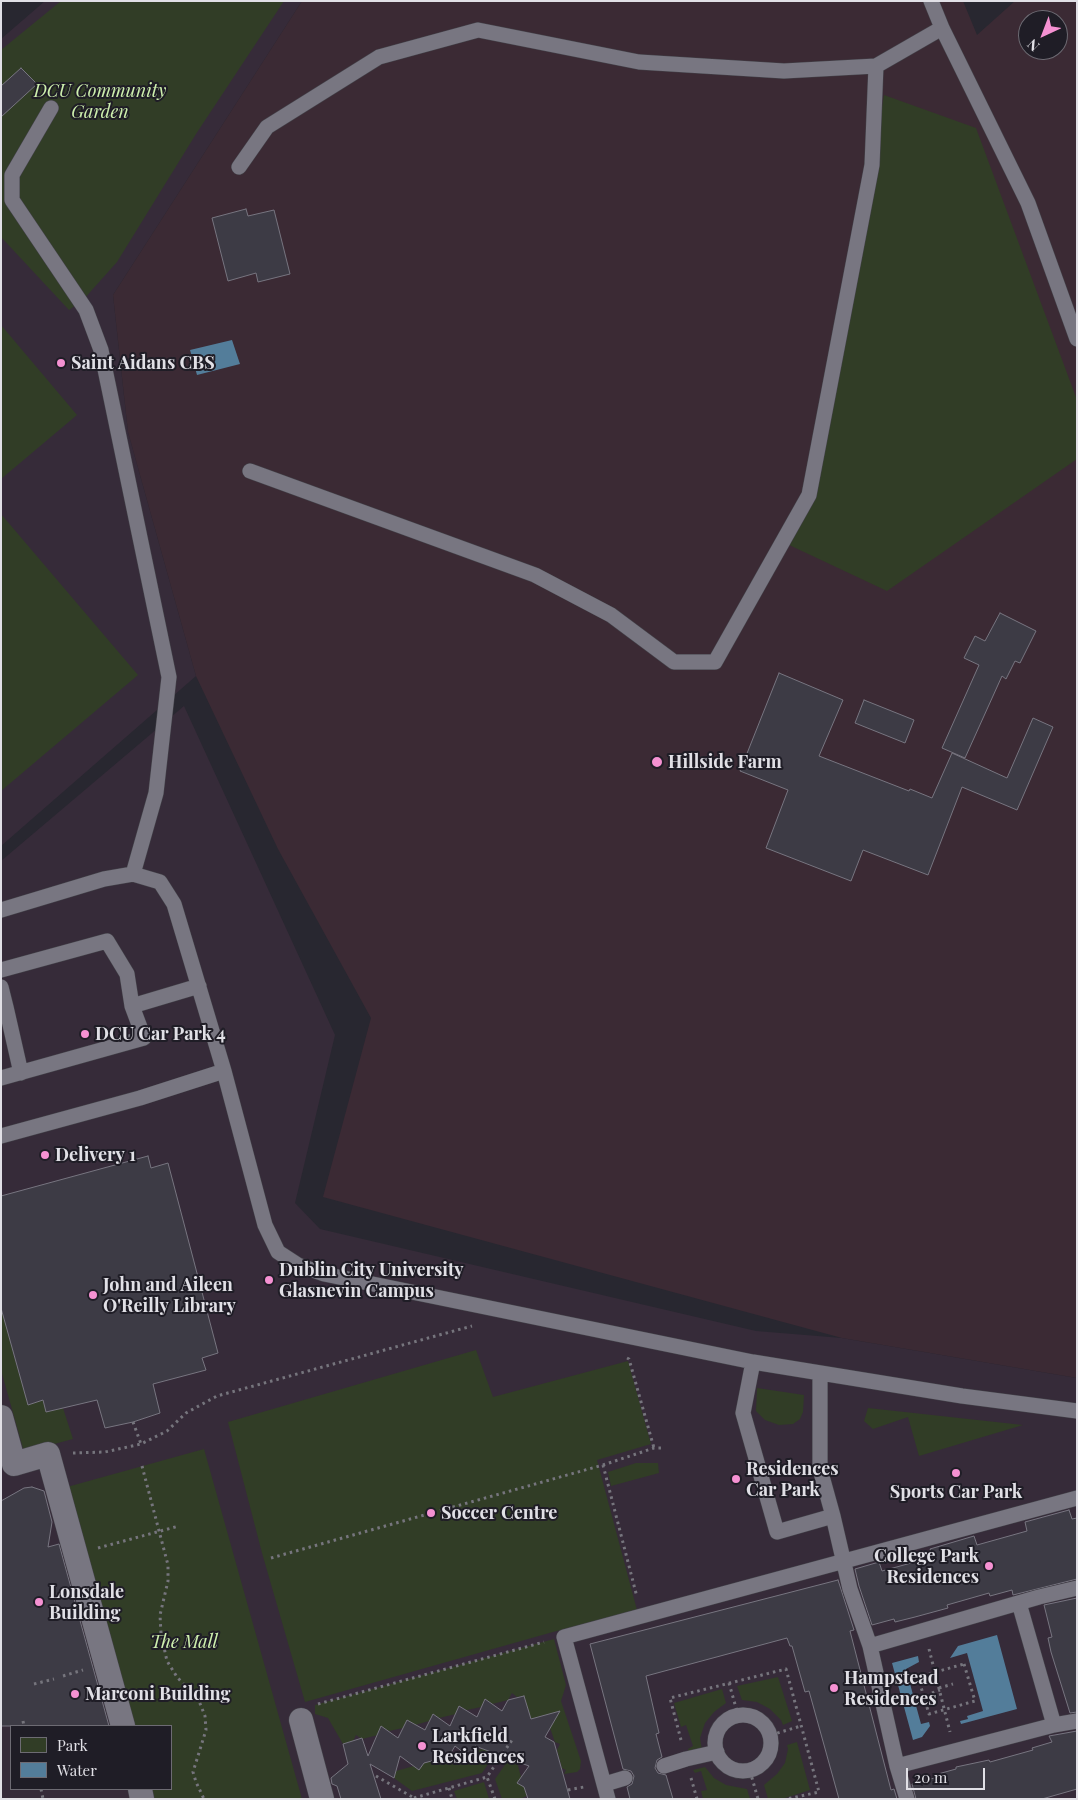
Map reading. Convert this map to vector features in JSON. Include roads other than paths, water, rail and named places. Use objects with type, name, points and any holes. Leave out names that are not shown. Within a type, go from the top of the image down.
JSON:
[{"type":"street","points":[[1,1417],[14,1464],[48,1454],[123,1725]]},
{"type":"street","points":[[308,1712],[322,1799]]},
{"type":"lane","points":[[931,1],[942,28],[1028,203],[1077,339]]},
{"type":"lane","points":[[240,167],[267,127],[379,57],[478,30],[639,62],[784,71],[876,66],[942,28]]},
{"type":"lane","points":[[250,471],[535,575],[612,615],[674,662],[715,662],[809,495],[872,165],[876,66]]},
{"type":"lane","points":[[52,108],[12,175],[12,200],[86,310],[101,350],[169,677],[156,793],[133,874]]},
{"type":"lane","points":[[1,910],[104,879],[133,874],[160,882],[174,904],[199,986],[224,1071],[264,1224],[278,1252],[298,1265],[324,1274],[753,1362],[962,1396],[1077,1411]]},
{"type":"lane","points":[[1,970],[106,941],[127,974],[132,1006],[144,1038],[1,1078]]},
{"type":"lane","points":[[132,1006],[199,986]]},
{"type":"lane","points":[[1,987],[4,1008],[20,1073]]},
{"type":"lane","points":[[1,1136],[140,1098],[224,1071]]},
{"type":"lane","points":[[753,1362],[743,1413],[777,1532],[833,1516]]},
{"type":"lane","points":[[820,1373],[820,1469],[850,1589],[870,1646],[907,1799]]},
{"type":"lane","points":[[625,1778],[606,1792],[564,1637],[1077,1498]]},
{"type":"lane","points":[[870,1646],[1077,1588]]},
{"type":"lane","points":[[1019,1603],[1054,1725]]},
{"type":"lane","points":[[738,1715],[758,1718],[764,1723],[771,1735],[770,1753],[759,1767],[750,1770],[741,1771],[726,1765],[717,1752],[716,1736],[719,1728],[730,1717],[738,1715]]},
{"type":"lane","points":[[898,1766],[1054,1725],[1077,1721]]},
{"type":"lane","points":[[664,1766],[717,1752]]},
{"type":"water","points":[[232,340],[240,364],[197,375],[190,350]]},
{"type":"water","points":[[997,1635],[1017,1709],[961,1724],[960,1721],[968,1719],[967,1716],[983,1711],[967,1653],[950,1658],[958,1646]]},
{"type":"water","points":[[918,1656],[919,1662],[906,1669],[921,1724],[929,1722],[930,1726],[922,1737],[913,1740],[892,1663]]},
{"type":"place","name":"Saint Aidans CBS","points":[[61,363]]},
{"type":"place","name":"Hillside Farm","points":[[657,762]]},
{"type":"place","name":"DCU Car Park 4","points":[[85,1034]]},
{"type":"place","name":"Delivery 1","points":[[45,1155]]},
{"type":"place","name":"Dublin City University Glasnevin Campus","points":[[269,1280]]},
{"type":"place","name":"John and Aileen O'Reilly Library","points":[[93,1295]]},
{"type":"place","name":"Sports Car Park","points":[[956,1473]]},
{"type":"place","name":"Residences Car Park","points":[[736,1479]]},
{"type":"place","name":"Soccer Centre","points":[[431,1513]]},
{"type":"place","name":"College Park Residences","points":[[989,1566]]},
{"type":"place","name":"Lonsdale Building","points":[[39,1602]]},
{"type":"place","name":"Hampstead Residences","points":[[834,1688]]},
{"type":"place","name":"Marconi Building","points":[[75,1694]]},
{"type":"place","name":"Larkfield Residences","points":[[422,1746]]},
{"type":"park label","name":"DCU Community Garden","points":[[100,101]]},
{"type":"park label","name":"The Mall","points":[[184,1642]]}]
